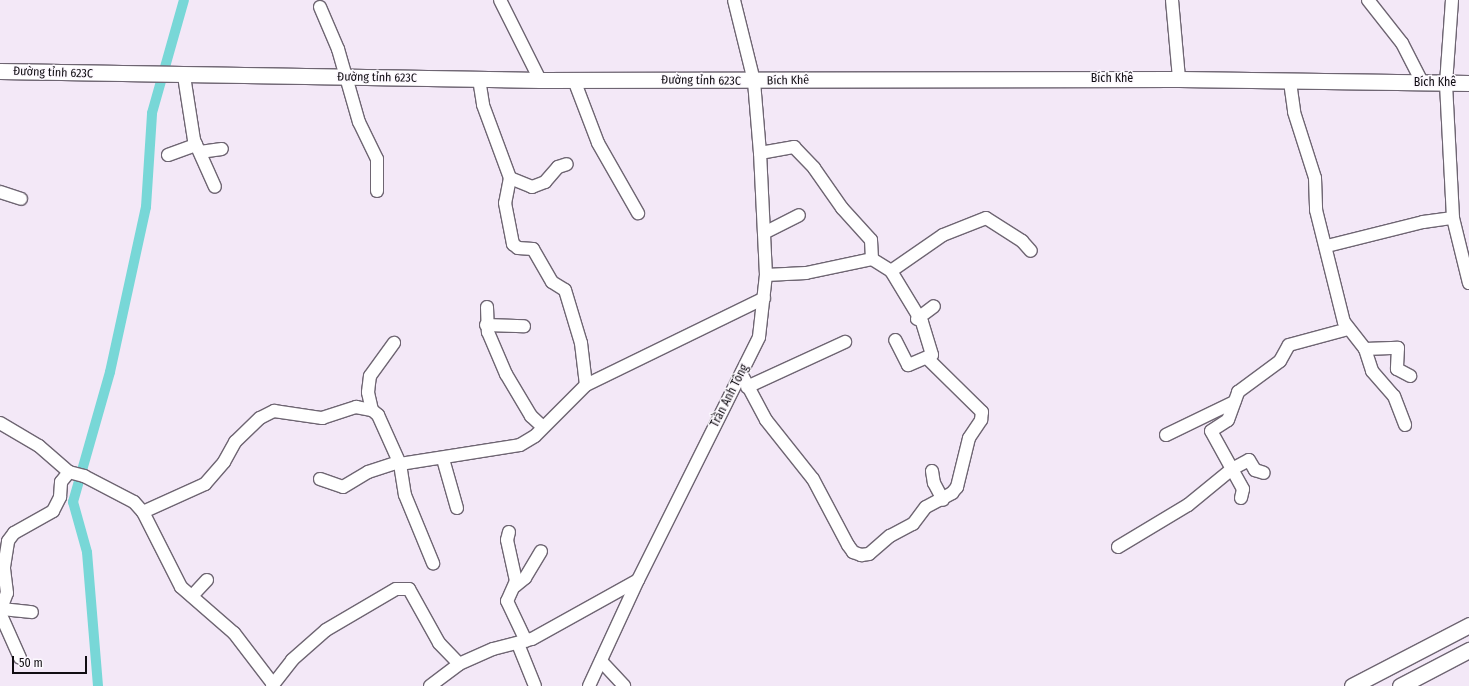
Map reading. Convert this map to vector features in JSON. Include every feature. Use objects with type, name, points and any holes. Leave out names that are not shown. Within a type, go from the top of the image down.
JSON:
[{"type":"main road","name":"Đường tỉnh 623C","points":[[0,72],[162,76],[754,82]]},
{"type":"main road","name":"Bích Khê","points":[[754,82],[1179,79],[1423,84],[1469,83]]},
{"type":"main road","points":[[1352,686],[1469,625]]},
{"type":"main road","points":[[1400,686],[1469,650]]},
{"type":"street","points":[[500,0],[540,80]]},
{"type":"street","name":"Trần Anh Tông","points":[[589,686],[638,580],[742,374],[759,337],[766,275],[760,153],[754,82],[734,0]]},
{"type":"street","points":[[1172,0],[1179,79]]},
{"type":"street","points":[[1368,0],[1402,43],[1423,84]]},
{"type":"street","points":[[1452,0],[1446,84],[1453,218],[1469,283]]},
{"type":"street","points":[[320,7],[346,77],[359,122],[377,159],[377,191]]},
{"type":"street","points":[[184,76],[198,148],[215,187]]},
{"type":"street","points":[[479,79],[483,105],[510,178],[505,202],[513,244],[518,248],[533,249],[552,282],[566,290],[581,343],[586,385]]},
{"type":"street","points":[[574,80],[598,143],[638,213]]},
{"type":"street","points":[[1290,82],[1294,112],[1315,178],[1316,210],[1327,246],[1348,329],[1365,349],[1372,371],[1394,396],[1405,425]]},
{"type":"street","points":[[760,153],[794,147],[814,168],[842,208],[871,240],[872,259]]},
{"type":"street","points":[[168,155],[198,148],[222,149]]},
{"type":"street","points":[[510,178],[532,187],[546,182],[558,167],[567,164]]},
{"type":"street","points":[[0,192],[21,199]]},
{"type":"street","points":[[764,233],[799,216]]},
{"type":"street","points":[[891,271],[942,235],[986,218],[1022,241],[1031,252]]},
{"type":"street","points":[[1327,246],[1423,222],[1453,218]]},
{"type":"street","points":[[766,275],[806,273],[872,259],[891,271],[917,318],[922,322],[932,355],[928,359],[908,365],[895,340]]},
{"type":"street","points":[[320,479],[343,487],[368,472],[398,464],[443,459],[520,444],[543,427],[586,385],[764,298]]},
{"type":"street","points":[[917,318],[934,306]]},
{"type":"street","points":[[487,307],[486,325],[506,374],[531,416],[543,427]]},
{"type":"street","points":[[486,325],[524,326]]},
{"type":"street","points":[[1241,498],[1243,489],[1211,432],[1228,420],[1238,392],[1280,361],[1289,345],[1348,329]]},
{"type":"street","points":[[747,387],[845,342]]},
{"type":"street","points":[[372,410],[368,392],[370,376],[394,344]]},
{"type":"street","points":[[1365,349],[1398,348],[1397,369],[1410,376]]},
{"type":"street","points":[[742,374],[747,387],[766,420],[813,479],[853,552],[869,554],[890,536],[913,524],[926,507],[944,500],[957,487],[969,438],[981,420],[982,412],[928,359]]},
{"type":"street","points":[[1166,435],[1234,402]]},
{"type":"street","points":[[143,512],[205,484],[224,462],[235,442],[267,413],[274,411],[322,418],[356,407],[372,410],[378,414],[398,464],[405,495],[433,563]]},
{"type":"street","points":[[0,423],[39,446],[76,474],[128,498],[143,512],[176,579],[192,596],[234,633],[273,685],[292,660],[326,630],[381,595],[401,588],[409,589],[439,643],[459,664]]},
{"type":"street","points":[[443,459],[457,508]]},
{"type":"street","points":[[1118,547],[1188,505],[1232,469],[1249,460],[1255,470],[1264,473]]},
{"type":"street","points":[[932,471],[934,483],[944,500]]},
{"type":"street","points":[[20,658],[1,611],[7,593],[4,567],[8,540],[14,533],[53,511],[60,497],[61,482],[76,474]]},
{"type":"street","points":[[509,532],[507,540],[515,586]]},
{"type":"street","points":[[535,686],[508,601],[515,586],[525,578],[541,551]]},
{"type":"street","points":[[192,596],[207,580]]},
{"type":"street","points":[[430,686],[459,664],[493,649],[522,643],[638,580]]},
{"type":"street","points":[[1,611],[32,612]]},
{"type":"street","points":[[601,661],[624,686]]},
{"type":"waterway","points":[[98,686],[87,552],[73,502],[110,372],[146,207],[152,113],[184,0]]}]
